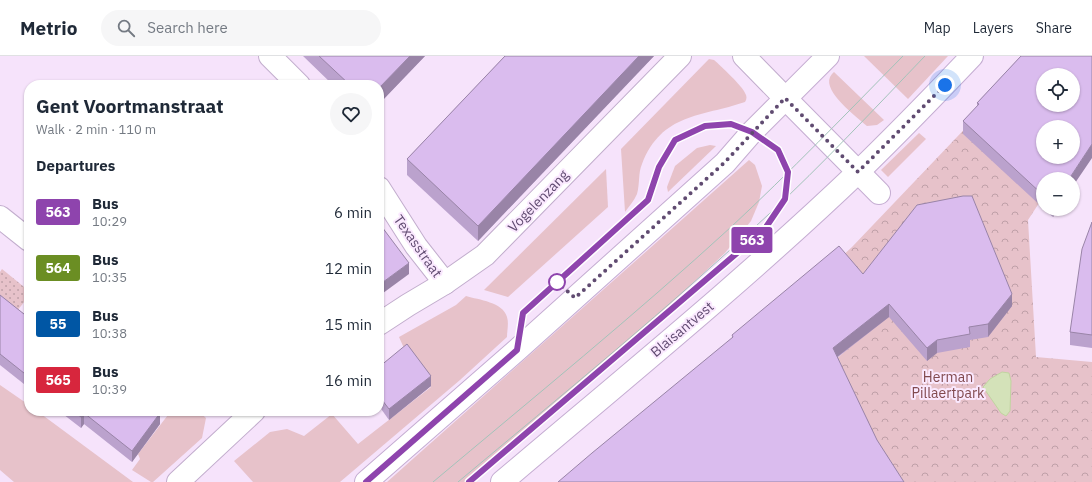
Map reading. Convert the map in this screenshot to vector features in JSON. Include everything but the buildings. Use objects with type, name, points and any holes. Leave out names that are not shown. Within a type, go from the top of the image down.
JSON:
[{"type":"main road","points":[[270,56],[294,80]]},
{"type":"main road","name":"Vogelenzang","points":[[384,321],[408,304],[445,283],[485,255],[680,56]]},
{"type":"main road","points":[[744,56],[879,193]]},
{"type":"main road","points":[[366,482],[517,350],[719,168],[785,98],[828,56]]},
{"type":"main road","name":"Blaisantvest","points":[[502,482],[726,292],[858,172],[972,56]]},
{"type":"main road","name":"Texasstraat","points":[[384,196],[416,246],[445,283]]},
{"type":"main road","points":[[0,217],[24,236]]},
{"type":"main road","points":[[178,482],[247,416]]},
{"type":"green space","points":[[864,56],[948,56],[908,99]]},
{"type":"green space","points":[[709,59],[714,60],[740,86],[746,95],[746,101],[684,120],[672,126],[660,135],[650,147],[642,164],[637,194],[625,212],[621,149]]},
{"type":"green space","points":[[834,72],[884,120],[877,125],[867,126],[842,104],[831,90],[829,83],[830,77]]},
{"type":"green space","name":"Herman Pillaertpark","points":[[977,116],[1036,172],[1036,208],[1028,220],[1036,357],[1092,362],[1092,482],[896,482],[834,361],[886,315],[839,259]]},
{"type":"green space","points":[[919,133],[926,139],[888,177],[881,170]]},
{"type":"green space","points":[[710,145],[716,146],[668,192],[667,187],[675,166],[697,148]]},
{"type":"green space","points":[[749,160],[755,165],[762,186],[759,202],[751,221],[725,253],[659,315],[470,482],[387,482]]},
{"type":"green space","points":[[606,169],[608,207],[508,297],[484,290]]},
{"type":"green space","points":[[2,269],[24,287],[24,302],[13,316],[0,306],[0,272]]},
{"type":"green space","points":[[466,296],[490,302],[501,308],[505,312],[508,319],[507,337],[460,380],[340,482],[253,482],[234,461],[270,432],[287,429],[304,436],[329,416],[334,416],[358,444],[431,387],[407,355],[399,337],[456,305]]},
{"type":"green space","points":[[0,385],[24,402],[24,416],[44,416],[133,482],[14,482],[0,470]]},
{"type":"green space","points":[[167,416],[204,416],[206,418],[202,438],[153,482],[132,470],[140,459],[138,454]]},
{"type":"shaded area","points":[[1002,372],[1009,373],[1011,381],[1010,411],[1006,416],[1001,413],[983,387],[990,379]]},
{"type":"tram line","points":[[433,482],[546,388],[695,260],[796,164],[903,56]]},
{"type":"tram line","points":[[458,482],[615,350],[731,249],[809,176],[925,56]]},
{"type":"bus line","name":"563","points":[[366,482],[517,350],[523,313],[648,200],[659,167],[675,140],[705,126],[731,124],[752,132],[778,150],[788,172],[785,199],[764,230],[469,482]]},
{"type":"route","points":[[557,282],[575,298],[724,163],[785,98],[858,172],[945,85]]}]
